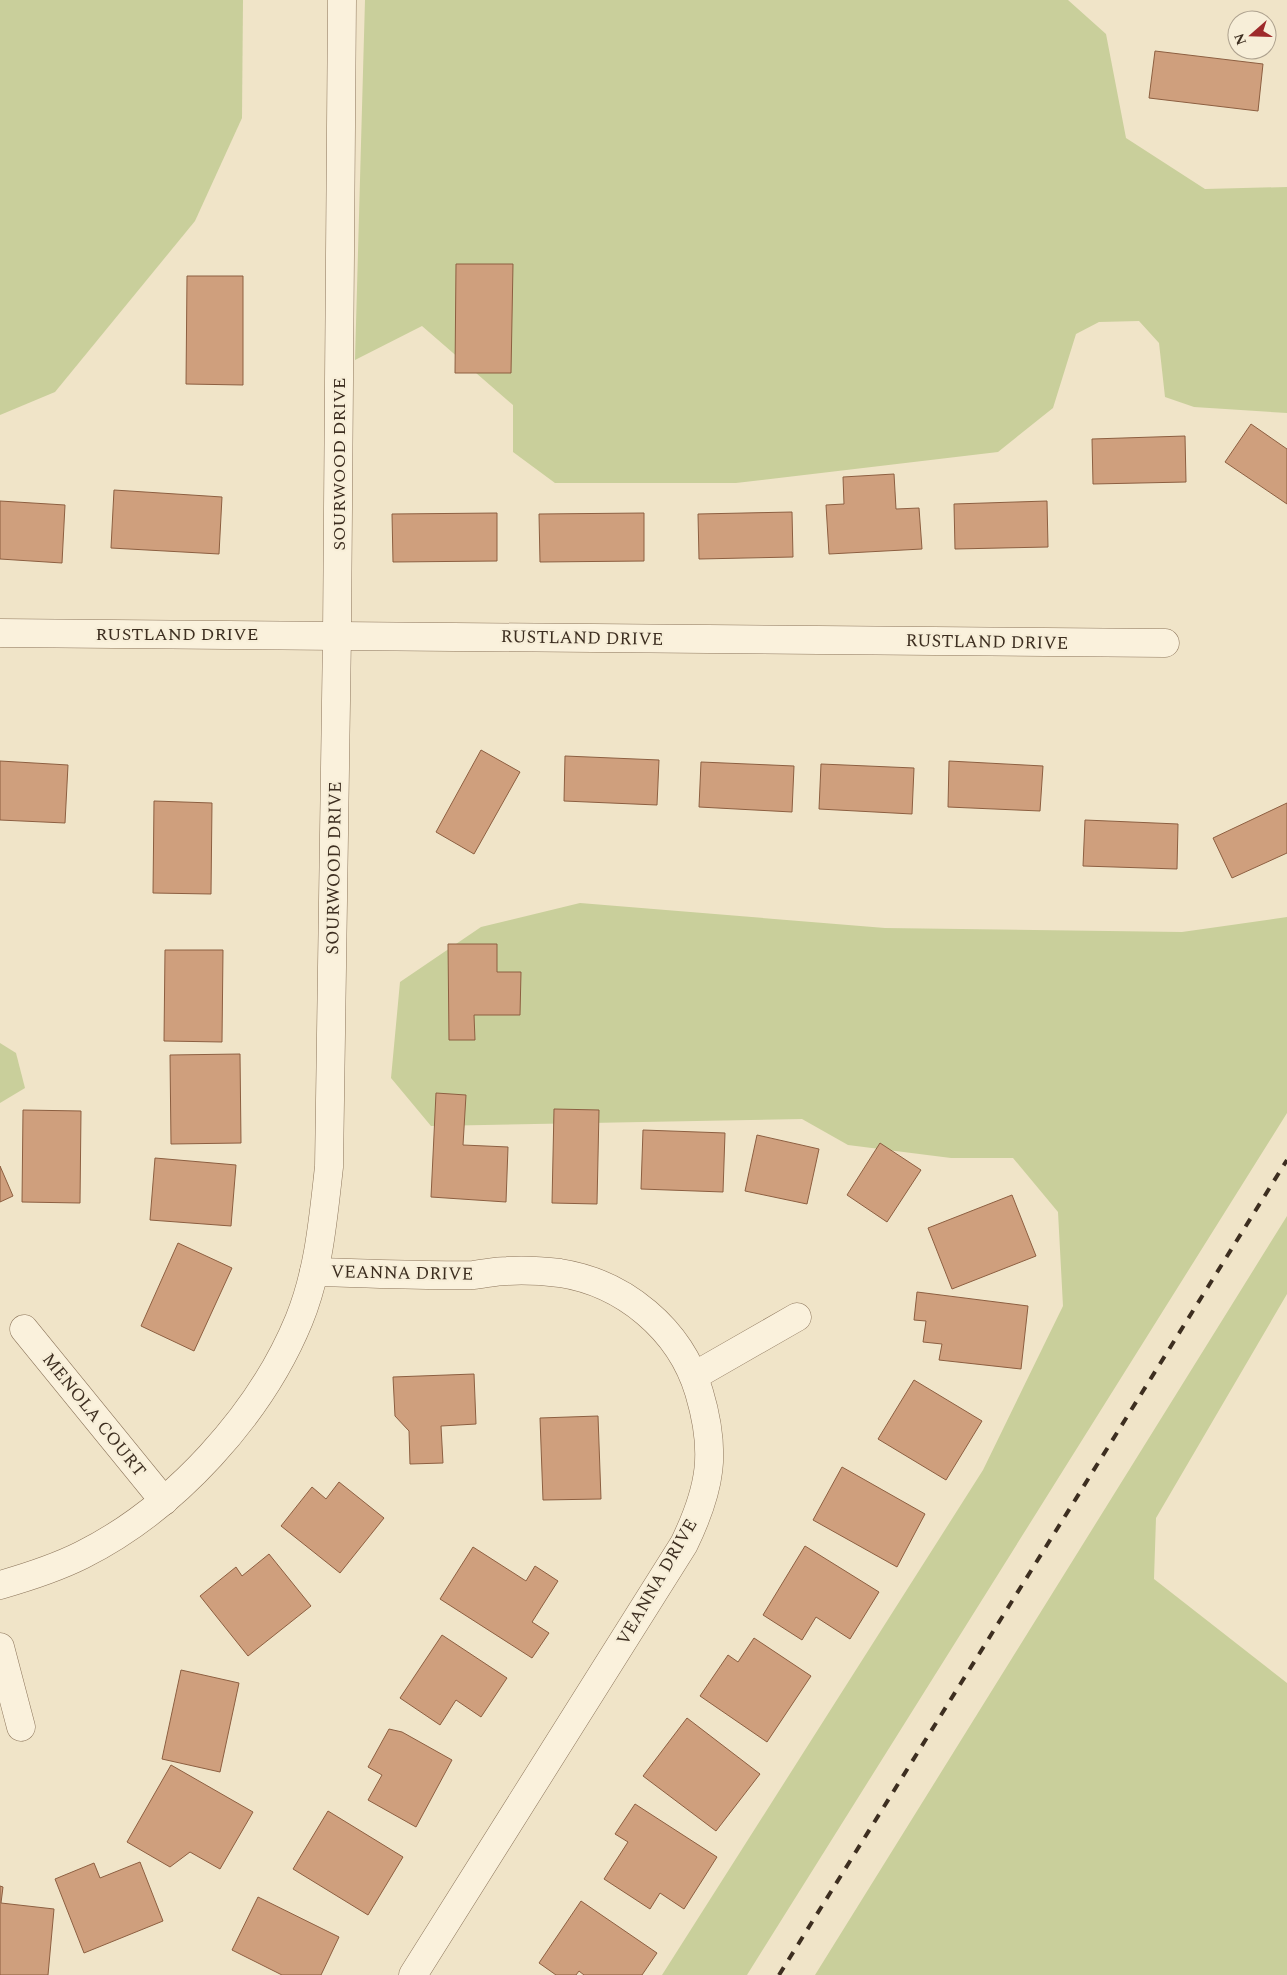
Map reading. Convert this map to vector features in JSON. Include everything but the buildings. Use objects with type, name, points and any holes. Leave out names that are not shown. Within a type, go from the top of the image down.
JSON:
[{"type":"street","name":"SOURWOOD DRIVE","points":[[0,1585],[34,1575],[82,1555],[126,1529],[164,1500],[199,1468],[233,1430],[277,1366],[300,1319],[320,1245],[329,1168],[338,635],[342,0]]},
{"type":"street","name":"RUSTLAND DRIVE","points":[[0,633],[1165,643]]},
{"type":"street","name":"VEANNA DRIVE","points":[[314,1272],[475,1274],[507,1271],[559,1273],[584,1278],[631,1300],[669,1334],[694,1376],[707,1420],[710,1446],[709,1472],[704,1497],[684,1544],[413,1975]]},
{"type":"street","points":[[694,1376],[797,1317]]},
{"type":"street","name":"MENOLA COURT","points":[[24,1329],[164,1500]]},
{"type":"street","points":[[0,1647],[21,1728]]},
{"type":"green space","points":[[0,0],[243,0],[242,118],[195,221],[55,392],[0,415]]},
{"type":"green space","points":[[365,0],[1068,0],[1106,34],[1126,138],[1205,189],[1287,187],[1287,413],[1194,407],[1165,397],[1159,343],[1139,321],[1099,322],[1076,334],[1053,408],[998,452],[736,483],[555,483],[513,452],[513,405],[422,326],[355,360]]},
{"type":"green space","points":[[580,903],[885,928],[1182,932],[1287,917],[1287,1113],[747,1975],[662,1975],[983,1470],[1063,1306],[1058,1212],[1013,1158],[951,1158],[848,1145],[802,1119],[431,1126],[391,1078],[400,982],[481,927]]},
{"type":"green space","points":[[0,1043],[16,1053],[25,1088],[0,1103]]},
{"type":"green space","points":[[1287,1216],[1287,1294],[1156,1518],[1154,1579],[1287,1683],[1287,1975],[815,1975]]},
{"type":"railway","points":[[779,1975],[1287,1160]]}]
